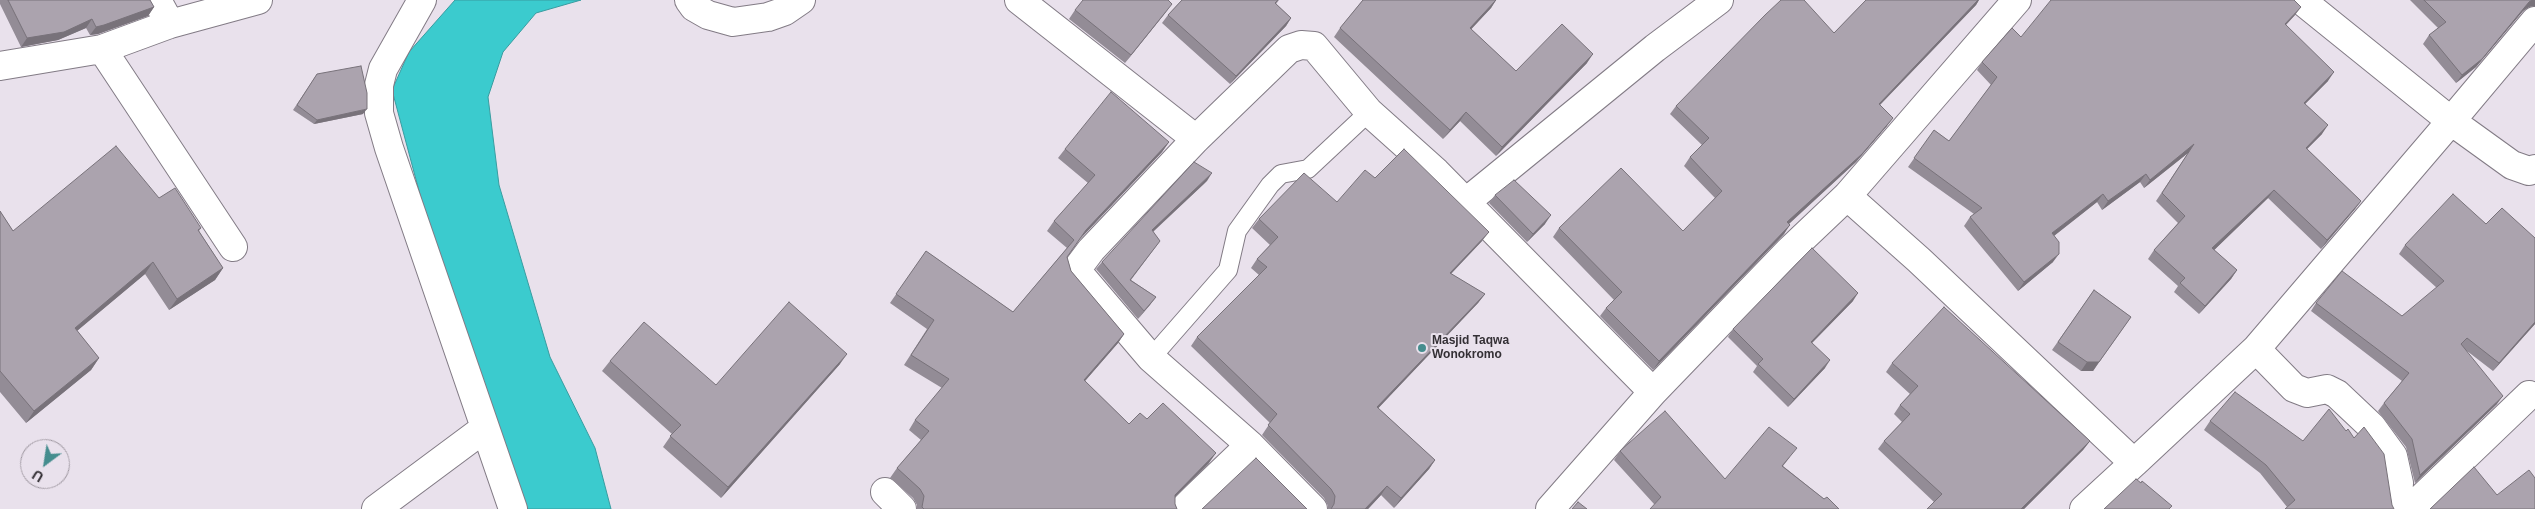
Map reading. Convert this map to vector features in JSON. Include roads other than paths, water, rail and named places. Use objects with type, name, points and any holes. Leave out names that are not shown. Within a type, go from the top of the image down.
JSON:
[{"type":"street","points":[[157,0],[170,24]]},
{"type":"street","points":[[0,66],[102,49],[170,24],[258,0]]},
{"type":"street","points":[[422,0],[383,69],[379,85],[379,113],[389,148],[513,509]]},
{"type":"street","points":[[689,0],[694,7],[708,15],[733,22],[776,14],[801,0]]},
{"type":"street","points":[[1019,0],[1196,139]]},
{"type":"street","points":[[1466,202],[1655,48],[1718,0]]},
{"type":"street","points":[[1550,509],[1653,392],[1788,252],[1847,196],[2017,0]]},
{"type":"street","points":[[2301,0],[2451,121],[2512,165],[2529,171],[2535,169]]},
{"type":"street","points":[[2084,509],[2256,349],[2535,21]]},
{"type":"street","points":[[1313,509],[1250,445],[1151,358],[1076,270],[1091,250],[1196,139],[1289,48],[1301,45],[1314,46],[1369,112],[1466,202],[1653,392]]},
{"type":"street","points":[[102,49],[233,247]]},
{"type":"street","points":[[1847,196],[1919,260],[2134,463]]},
{"type":"street","points":[[2256,349],[2294,388],[2307,392],[2327,389],[2338,394],[2372,427],[2393,456],[2399,483],[2398,500],[2401,509]]},
{"type":"street","points":[[2410,509],[2529,395]]},
{"type":"street","points":[[376,509],[485,428]]},
{"type":"street","points":[[1183,509],[1250,445]]},
{"type":"lane","points":[[1151,358],[1228,270],[1237,231],[1270,185],[1281,174],[1308,169],[1369,112]]},
{"type":"water","points":[[455,0],[581,0],[536,13],[503,52],[488,97],[499,185],[550,357],[595,448],[611,509],[526,509],[448,299],[392,90],[409,52]]},
{"type":"place","name":"Masjid Taqwa Wonokromo","points":[[1422,348]]}]
